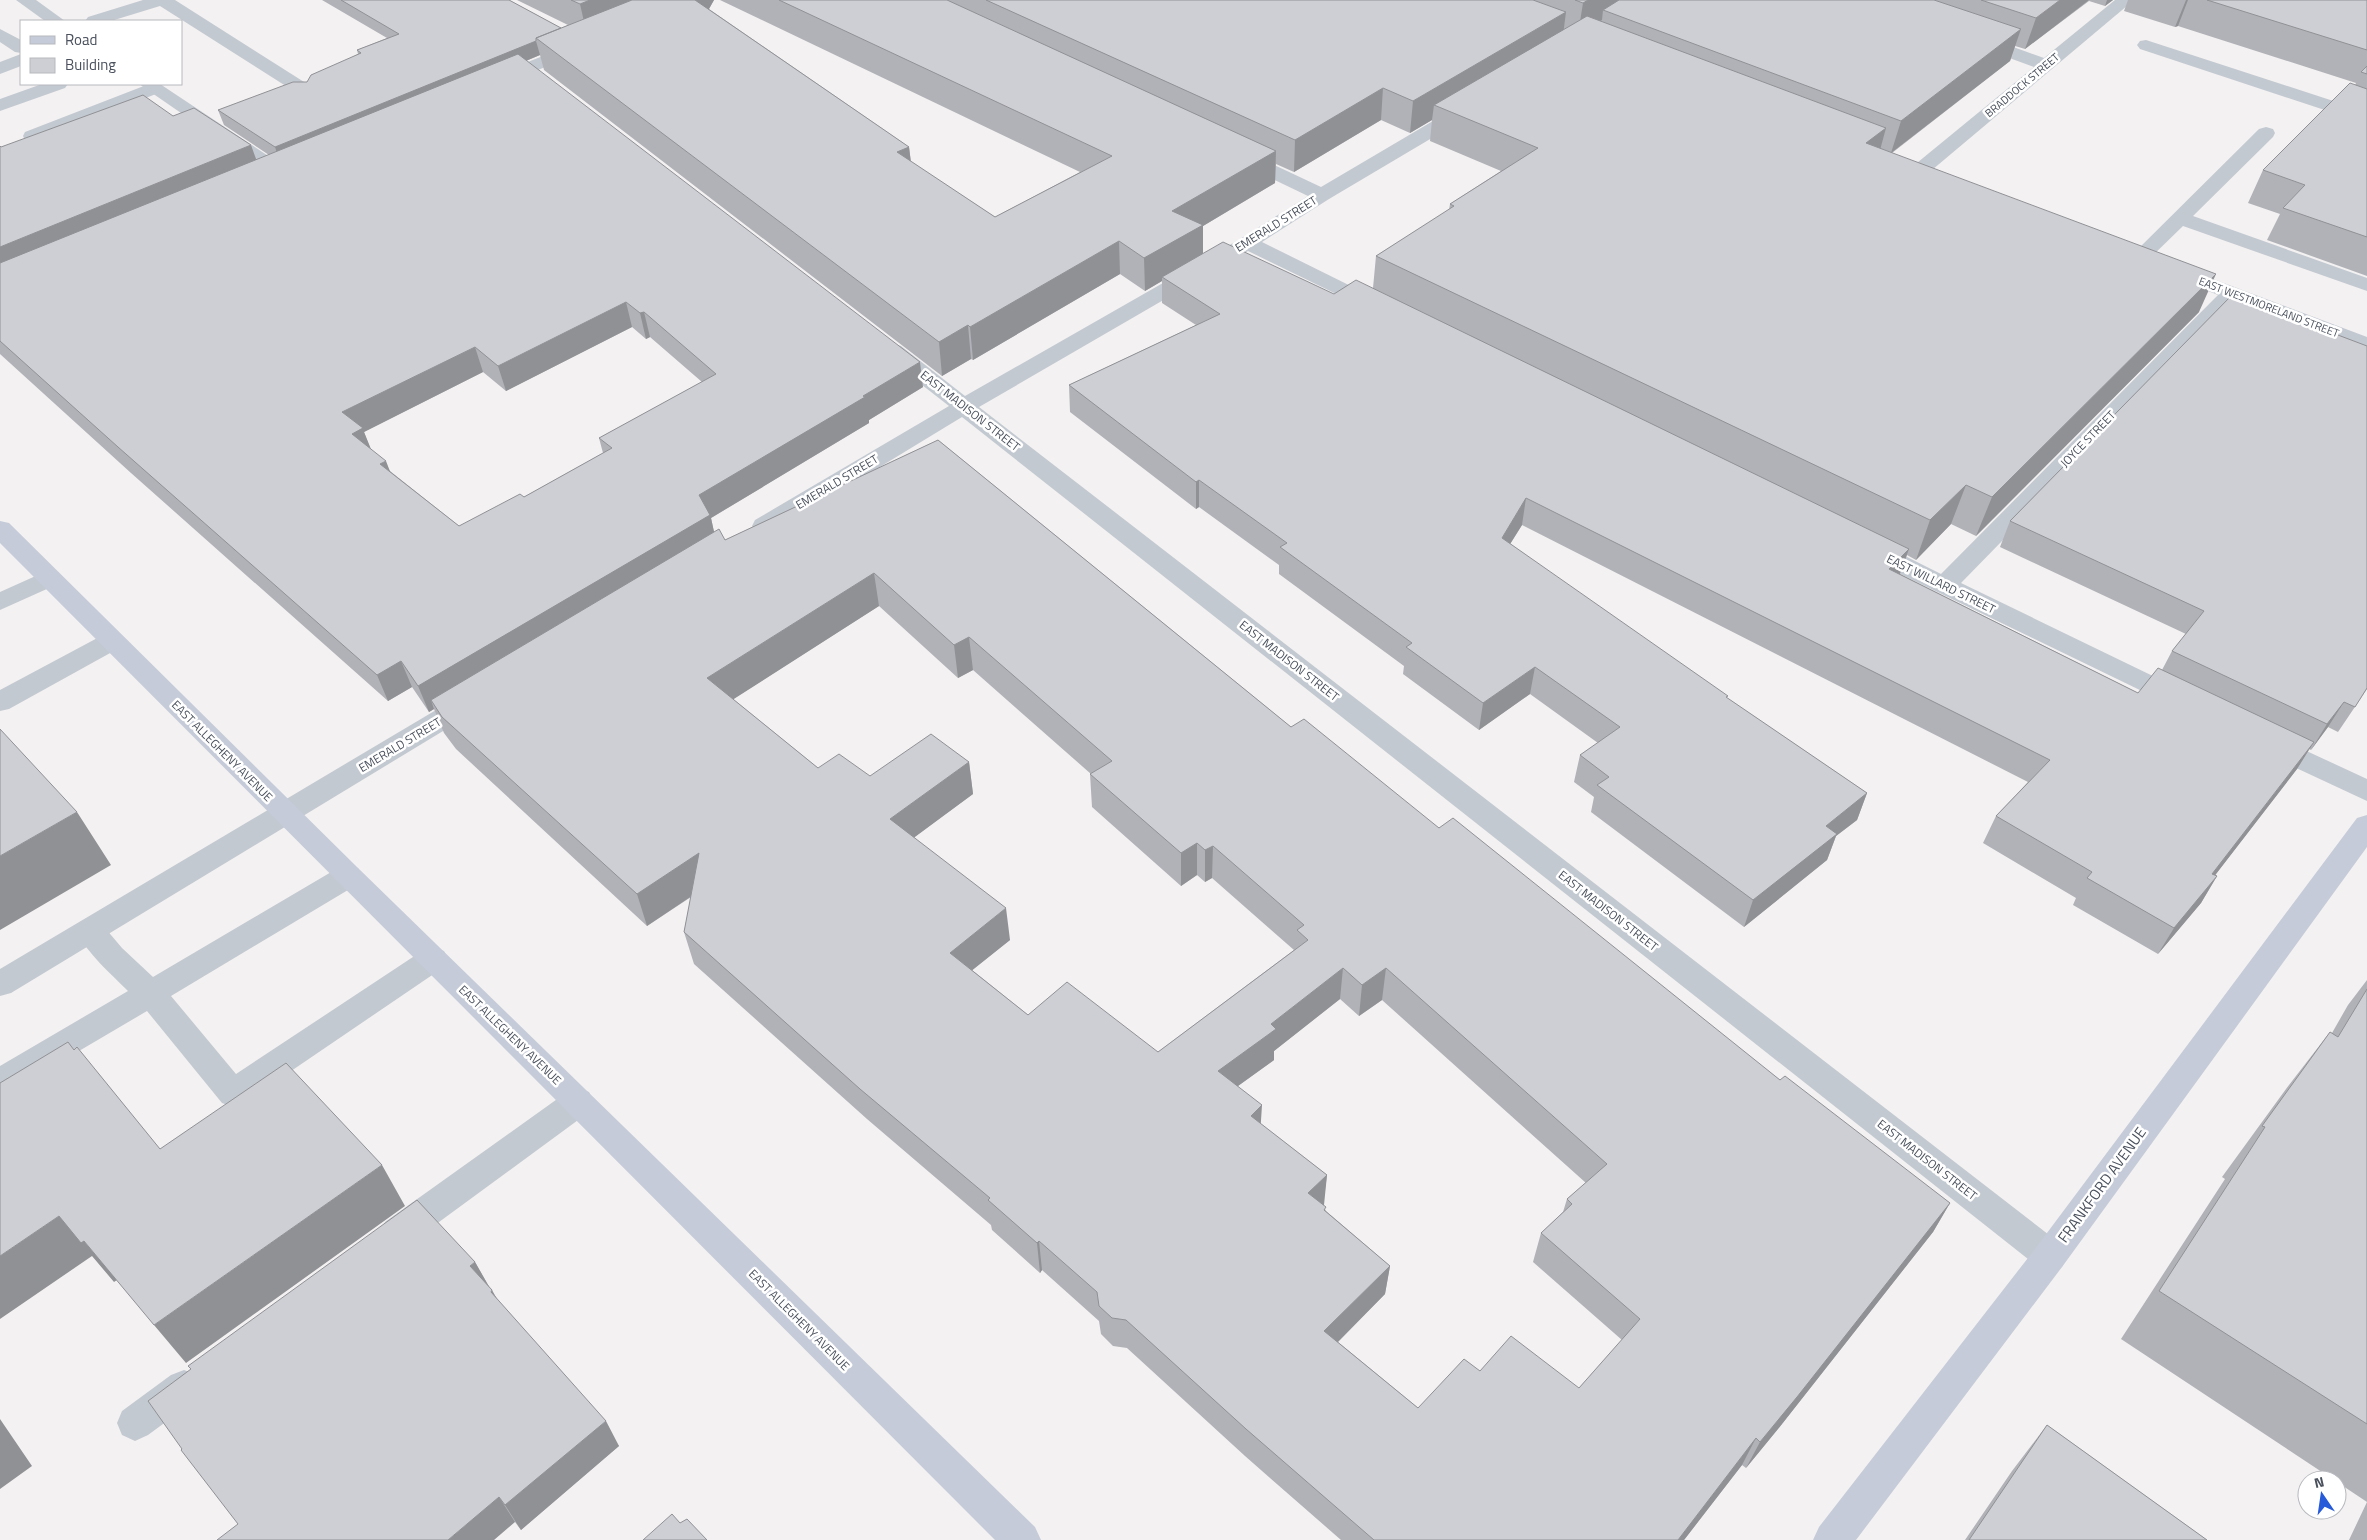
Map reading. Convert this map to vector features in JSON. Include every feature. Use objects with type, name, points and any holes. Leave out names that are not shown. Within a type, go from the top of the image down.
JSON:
[{"type":"main road","name":"EAST ALLEGHENY AVENUE","points":[[0,529],[348,876],[1022,1540]]},
{"type":"main road","name":"FRANKFORD AVENUE","points":[[1832,1540],[2050,1256],[2367,826]]},
{"type":"street","points":[[25,0],[55,20]]},
{"type":"street","points":[[97,20],[161,0],[306,91]]},
{"type":"street","name":"BRADDOCK STREET","points":[[1919,171],[2125,0]]},
{"type":"street","points":[[0,34],[20,47]]},
{"type":"street","points":[[481,88],[590,42],[566,34]]},
{"type":"street","points":[[1962,36],[2046,64]]},
{"type":"street","points":[[2146,45],[2367,118]]},
{"type":"street","points":[[0,69],[20,59]]},
{"type":"street","points":[[527,68],[549,85]]},
{"type":"street","points":[[0,105],[56,85]]},
{"type":"street","points":[[19,142],[152,86],[278,171]]},
{"type":"street","name":"EMERALD STREET","points":[[748,536],[964,406],[1247,243],[1322,195],[1481,101]]},
{"type":"street","points":[[2140,257],[2266,133]]},
{"type":"street","points":[[1222,148],[1322,195]]},
{"type":"street","points":[[260,179],[296,164]]},
{"type":"street","points":[[1901,164],[1937,178]]},
{"type":"street","points":[[2180,218],[2367,285]]},
{"type":"street","points":[[1247,243],[1393,315]]},
{"type":"street","name":"EAST WESTMORELAND STREET","points":[[2121,250],[2367,345]]},
{"type":"street","name":"JOYCE STREET","points":[[1944,586],[2232,293]]},
{"type":"street","name":"EAST MADISON STREET","points":[[871,334],[2050,1256]]},
{"type":"street","name":"EAST WILLARD STREET","points":[[1846,538],[2201,711]]},
{"type":"street","points":[[0,602],[49,578]]},
{"type":"street","points":[[0,702],[112,641]]},
{"type":"street","name":"EMERALD STREET","points":[[0,984],[493,688]]},
{"type":"street","points":[[2254,736],[2367,791]]},
{"type":"street","points":[[0,1082],[348,876]]},
{"type":"street","points":[[90,930],[112,956],[151,994],[233,1093],[433,960]]},
{"type":"street","points":[[372,1251],[578,1102]]},
{"type":"street","points":[[135,1423],[206,1371]]},
{"type":"building","points":[[341,0],[509,0],[561,28],[536,38],[536,41],[275,147],[218,110],[293,82],[307,82],[311,75],[361,53],[357,50],[399,34]]},
{"type":"building","points":[[571,0],[590,0],[580,4]]},
{"type":"building","points":[[632,0],[695,0],[909,147],[897,152],[995,217],[1112,156],[779,0],[947,0],[1276,151],[1172,211],[1203,225],[1144,258],[1119,241],[970,327],[968,325],[939,342],[536,38]]},
{"type":"building","points":[[986,0],[1533,0],[1566,12],[1413,101],[1383,88],[1295,140]]},
{"type":"building","points":[[1575,0],[1588,0],[1583,3]]},
{"type":"building","points":[[1619,0],[1934,0],[2021,29],[1901,121],[1603,10]]},
{"type":"building","points":[[1981,0],[2060,0],[2036,18]]},
{"type":"building","points":[[2207,0],[2367,0],[2367,50]]},
{"type":"building","points":[[1587,16],[1886,128],[1866,143],[2216,274],[1992,497],[1966,485],[1930,520],[1376,256],[1454,206],[1450,204],[1538,148],[1434,105]]},
{"type":"building","points":[[518,54],[920,362],[863,396],[865,397],[699,495],[710,515],[418,686],[401,661],[377,675],[0,341],[0,263]],"holes":[[[626,302],[640,313],[644,312],[716,374],[599,438],[612,448],[524,497],[520,494],[459,526],[380,464],[386,461],[352,434],[363,428],[342,412],[475,347],[498,366]]]},
{"type":"building","points":[[2367,66],[2367,74],[2361,72]]},
{"type":"building","points":[[2350,83],[2367,89],[2367,237],[2283,208],[2305,185],[2263,170]]},
{"type":"building","points":[[143,95],[173,116],[194,108],[251,145],[0,247],[0,146]]},
{"type":"building","points":[[1223,242],[1334,294],[1356,280],[1909,549],[1889,569],[2138,693],[2158,668],[2314,742],[2212,874],[2217,876],[2174,928],[2087,878],[2092,872],[1996,816],[2050,760],[1526,498],[1502,538],[1728,696],[1726,697],[1867,793],[1826,826],[1837,834],[1753,900],[1597,785],[1609,777],[1580,755],[1620,727],[1535,667],[1483,703],[1406,647],[1412,643],[1280,547],[1287,543],[1199,480],[1196,482],[1069,385],[1220,314],[1162,277]]},
{"type":"building","points":[[2232,295],[2367,346],[2367,688],[2355,707],[2344,702],[2327,724],[2172,651],[2204,611],[2010,521]]},
{"type":"building","points":[[938,440],[1291,727],[1304,719],[1439,828],[1453,818],[1780,1080],[1785,1076],[1950,1203],[1760,1442],[1756,1438],[1678,1540],[1374,1540],[1246,1429],[1126,1320],[1112,1318],[1099,1306],[1097,1292],[1039,1241],[1037,1243],[988,1200],[990,1198],[860,1089],[684,932],[699,853],[637,894],[442,717],[431,700],[719,529],[725,540]],"holes":[[[874,573],[954,645],[969,637],[1112,761],[1090,774],[1181,853],[1197,843],[1205,850],[1213,846],[1304,925],[1297,930],[1308,940],[1158,1052],[1067,982],[1028,1015],[950,953],[1006,908],[890,819],[969,762],[931,734],[870,776],[839,754],[818,768],[707,678]],[[1343,968],[1362,985],[1386,968],[1607,1164],[1567,1199],[1572,1204],[1541,1233],[1640,1319],[1579,1388],[1511,1336],[1480,1371],[1464,1359],[1418,1408],[1324,1331],[1390,1266],[1324,1210],[1326,1207],[1308,1193],[1327,1175],[1251,1116],[1262,1105],[1218,1071],[1276,1029],[1271,1024]]]},
{"type":"building","points":[[0,729],[77,812],[0,856]]},
{"type":"building","points":[[2367,989],[2367,1424],[2159,1291],[2265,1127],[2262,1126],[2330,1032],[2338,1037]]},
{"type":"building","points":[[68,1042],[74,1050],[77,1047],[160,1149],[286,1063],[382,1165],[154,1325],[84,1241],[81,1243],[59,1216],[0,1256],[0,1083]]},
{"type":"building","points":[[417,1200],[475,1262],[470,1266],[492,1290],[491,1292],[606,1421],[505,1505],[499,1497],[448,1540],[217,1540],[238,1524],[181,1450],[148,1401],[191,1369],[188,1366]]},
{"type":"building","points":[[2047,1425],[2207,1540],[1969,1540]]},
{"type":"building","points":[[672,1514],[680,1523],[687,1519],[707,1540],[643,1540]]}]
